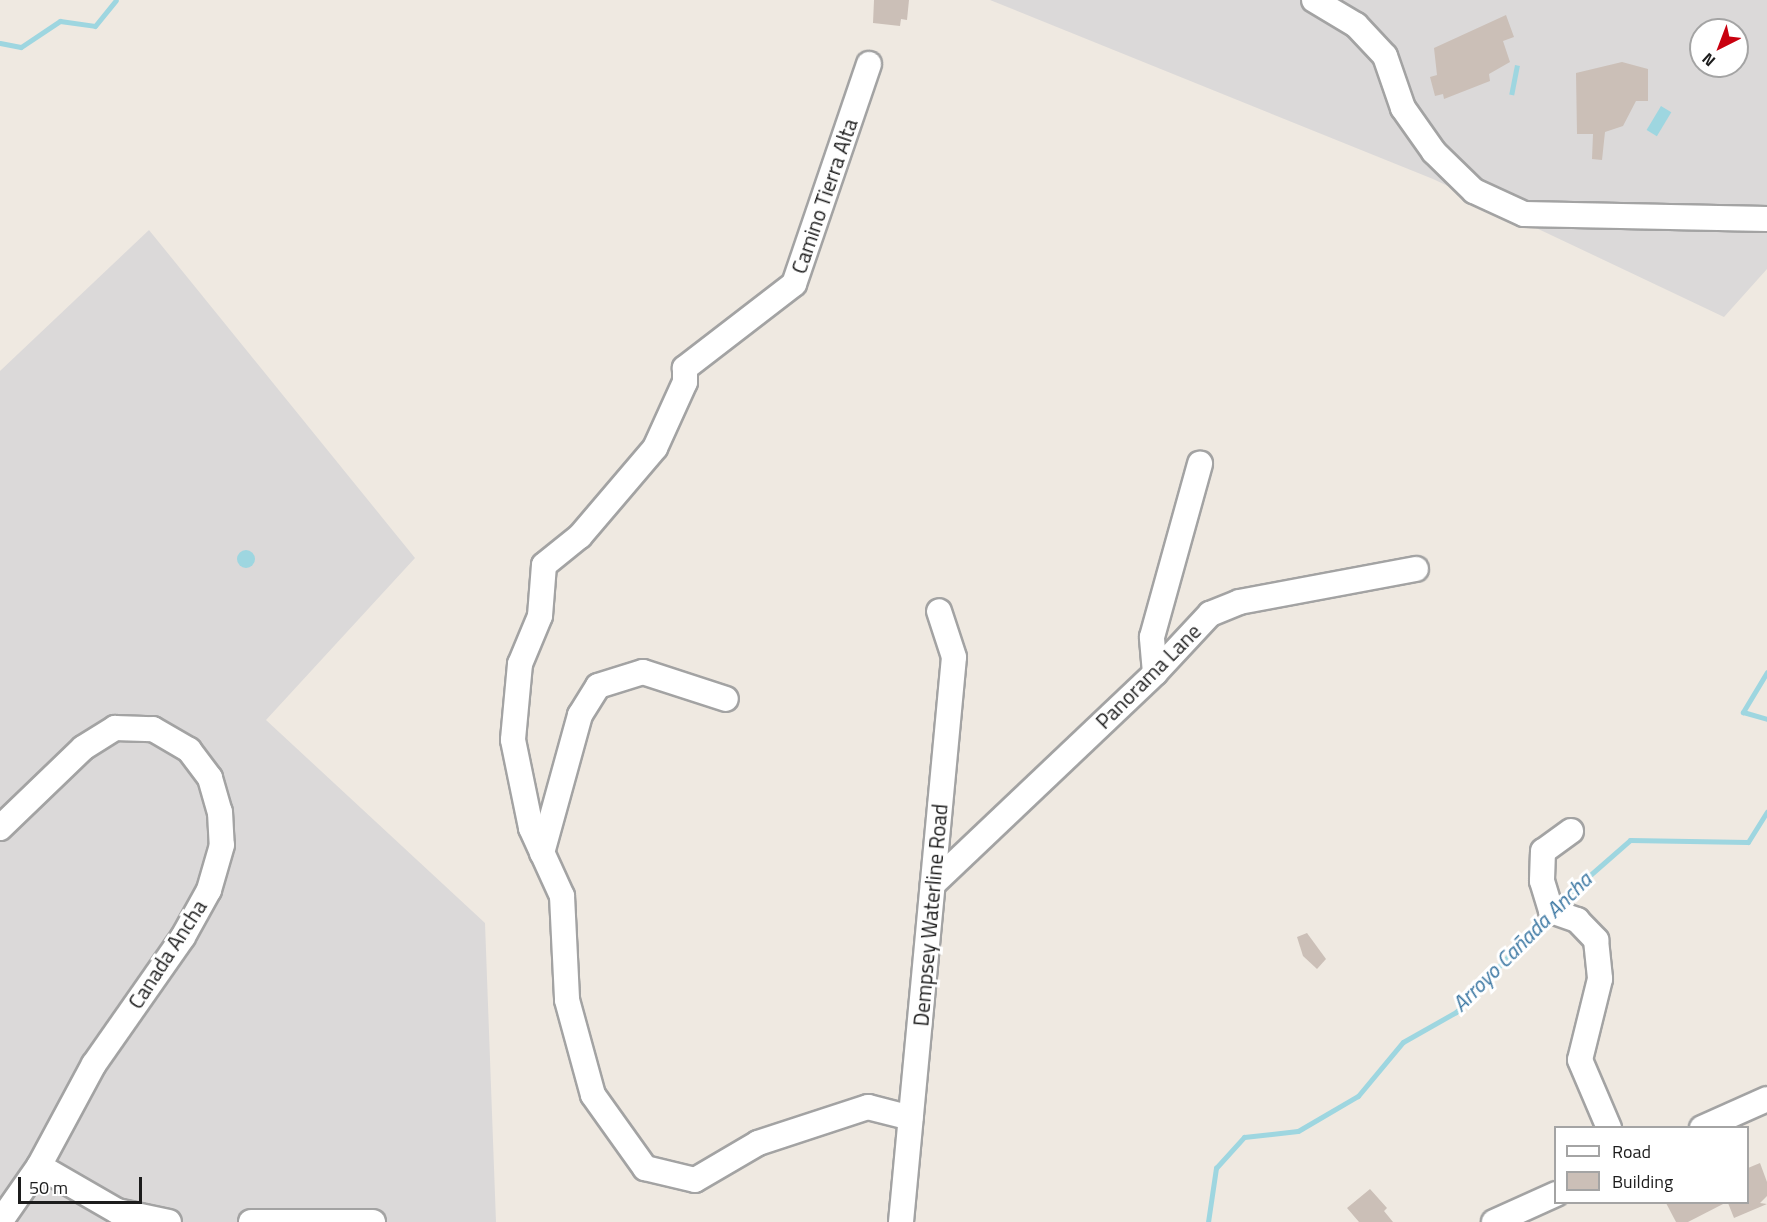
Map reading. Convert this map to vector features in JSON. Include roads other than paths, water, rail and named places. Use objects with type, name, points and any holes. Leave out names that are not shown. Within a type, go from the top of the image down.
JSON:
[{"type":"street","points":[[1314,0],[1356,25],[1385,56],[1403,108],[1434,152],[1474,191],[1524,213],[1651,219],[1767,219]]},
{"type":"street","name":"Camino Tierra Alta","points":[[869,64],[794,284],[685,368],[685,382],[655,448],[580,536],[544,565],[540,616],[520,664],[513,740],[531,828],[562,896],[567,1000],[593,1095],[645,1168],[695,1180],[758,1143],[868,1107],[911,1118]]},
{"type":"street","points":[[1155,673],[1152,637],[1200,464]]},
{"type":"street","name":"Panorama Lane","points":[[933,884],[1155,673],[1210,614],[1239,602],[1416,570]]},
{"type":"street","name":"Dempsey Waterline Road","points":[[901,1222],[954,657],[939,610]]},
{"type":"street","points":[[542,853],[580,715],[598,686],[644,672],[726,699]]},
{"type":"street","name":"Canada Ancha","points":[[0,828],[83,748],[115,728],[153,729],[189,750],[210,778],[220,812],[222,845],[209,890],[94,1064],[39,1166],[0,1222]]},
{"type":"street","points":[[1571,831],[1543,850],[1542,881],[1551,911],[1577,920],[1596,940],[1600,979],[1580,1060],[1608,1126]]},
{"type":"street","points":[[1706,1126],[1767,1099]]},
{"type":"street","points":[[39,1166],[117,1211],[169,1222]]},
{"type":"street","points":[[1494,1222],[1554,1195]]},
{"type":"street","points":[[251,1222],[373,1222]]},
{"type":"water","points":[[1515,65],[1520,66],[1514,95],[1509,94]]},
{"type":"water","points":[[1661,106],[1671,112],[1657,136],[1647,130]]},
{"type":"water","points":[[246,550],[252,553],[255,559],[252,565],[246,568],[240,565],[237,559],[240,553]]},
{"type":"waterway","points":[[0,43],[21,47],[60,21],[95,26],[116,0]]},
{"type":"waterway","name":"Arroyo Cañada Ancha","points":[[1767,672],[1743,712],[1767,719]]},
{"type":"waterway","name":"Arroyo Cañada Ancha","points":[[1557,904],[1630,840],[1748,842],[1767,811]]},
{"type":"waterway","name":"Arroyo Cañada Ancha","points":[[1208,1222],[1216,1168],[1244,1137],[1298,1131],[1358,1096],[1403,1042],[1456,1012],[1547,915]]}]
